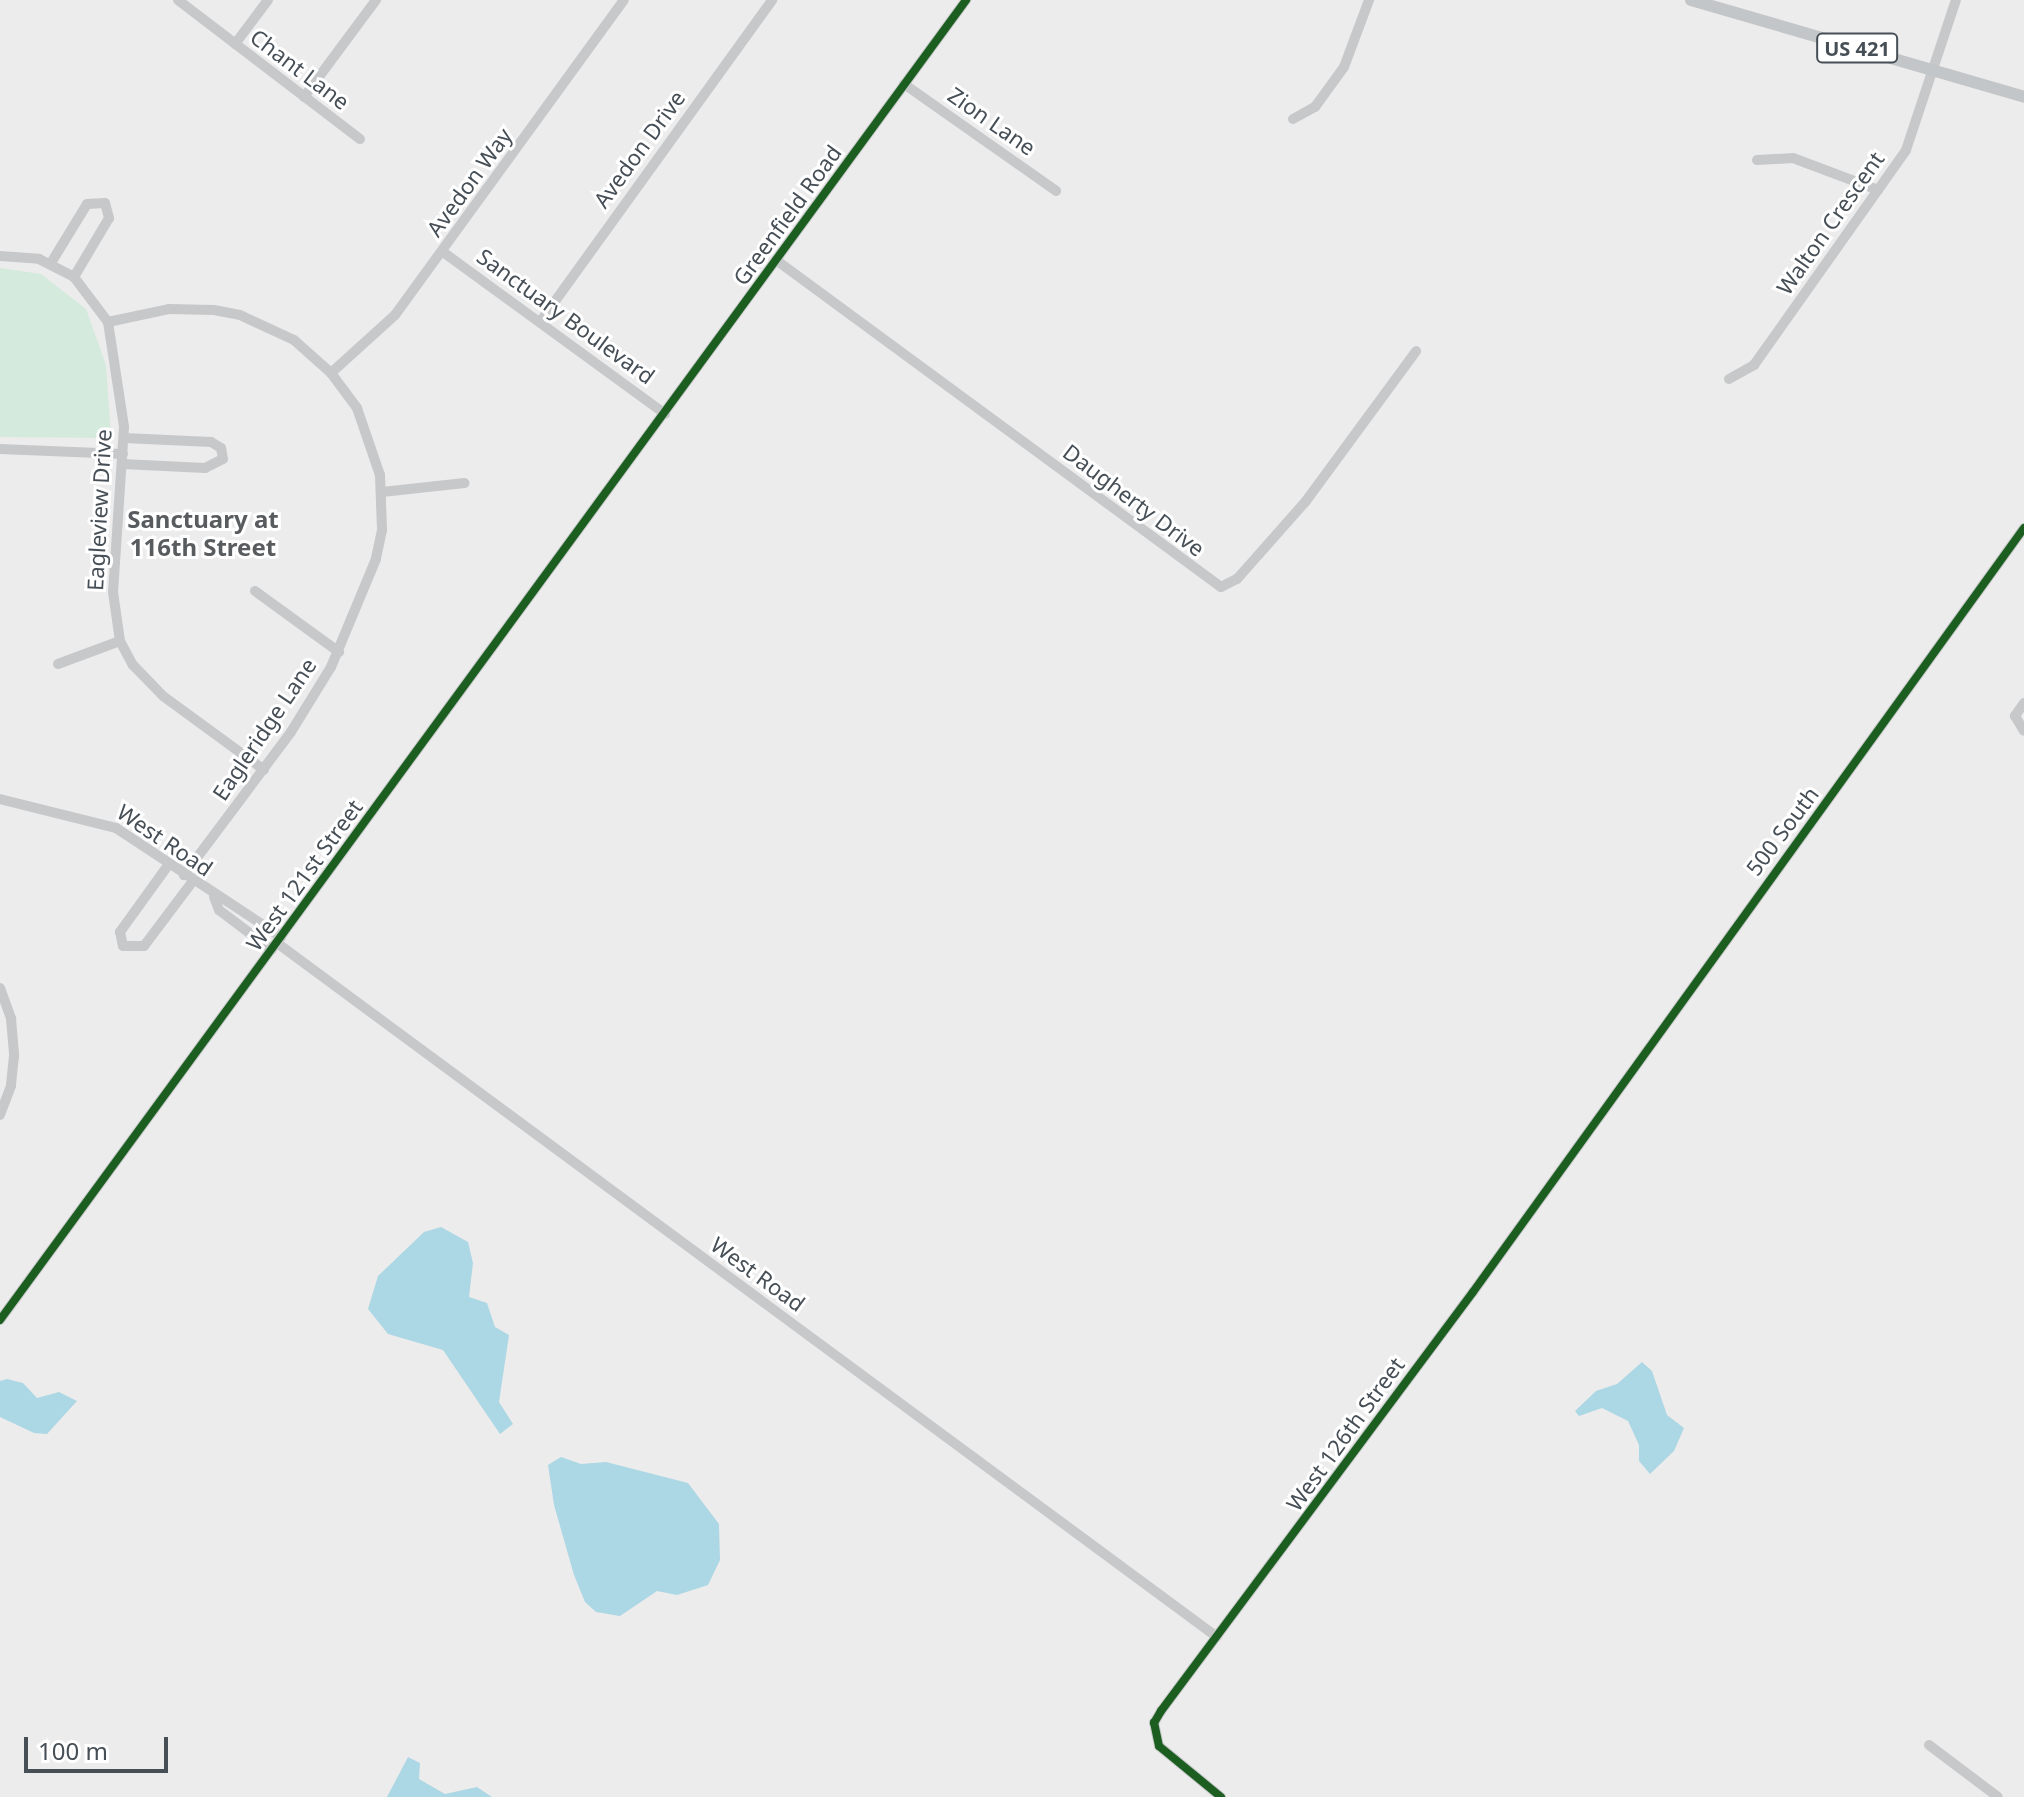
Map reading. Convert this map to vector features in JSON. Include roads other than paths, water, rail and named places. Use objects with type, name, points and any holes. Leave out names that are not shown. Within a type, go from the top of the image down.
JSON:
[{"type":"main road","name":"US 421","points":[[1691,0],[2024,97]]},
{"type":"street","name":"Chant Lane","points":[[178,0],[360,139]]},
{"type":"street","points":[[235,44],[268,0]]},
{"type":"street","points":[[304,97],[376,0]]},
{"type":"street","name":"Avedon Way","points":[[331,373],[381,331],[443,252],[624,0]]},
{"type":"street","name":"Avedon Drive","points":[[540,322],[772,0]]},
{"type":"street","name":"Greenfield Road","points":[[638,451],[966,0]]},
{"type":"street","points":[[1293,119],[1315,107],[1344,67],[1369,0]]},
{"type":"street","name":"Walton Crescent","points":[[1729,379],[1754,365],[1912,138],[1956,0]]},
{"type":"street","name":"Zion Lane","points":[[904,84],[1056,191]]},
{"type":"street","points":[[1757,160],[1793,158],[1878,190]]},
{"type":"street","points":[[51,263],[87,204],[105,203],[109,218],[74,277]]},
{"type":"street","name":"Sanctuary Boulevard","points":[[443,252],[665,414]]},
{"type":"street","name":"Eagleview Drive","points":[[0,256],[51,263],[74,277],[108,322],[124,438],[113,592],[120,641],[133,665],[163,696],[264,770]]},
{"type":"street","name":"Daugherty Drive","points":[[776,260],[1225,588],[1306,501],[1416,351]]},
{"type":"street","name":"Eagleridge Lane","points":[[108,322],[169,309],[240,315],[294,340],[331,373],[367,428],[382,492],[376,559],[339,652],[322,685],[144,946],[123,946],[120,932],[169,864]]},
{"type":"street","points":[[0,449],[205,468],[223,459],[221,448],[211,442],[124,438]]},
{"type":"street","name":"West 121st Street","points":[[0,1320],[638,451]]},
{"type":"street","points":[[382,492],[465,483]]},
{"type":"street","name":"500 South","points":[[1569,1156],[2024,528]]},
{"type":"street","points":[[255,591],[339,652]]},
{"type":"street","points":[[58,664],[120,641]]},
{"type":"street","points":[[2024,703],[2015,716],[2024,731]]},
{"type":"street","name":"West Road","points":[[0,799],[96,819],[169,864],[214,897],[229,899],[276,943],[1217,1637]]},
{"type":"street","points":[[0,988],[11,1019],[14,1056],[11,1086],[0,1115]]},
{"type":"street","name":"West 126th Street","points":[[1221,1797],[1163,1750],[1154,1734],[1161,1711],[1569,1156]]},
{"type":"street","points":[[1929,1745],[1998,1797]]},
{"type":"water","points":[[441,1227],[468,1242],[473,1263],[469,1297],[487,1303],[495,1327],[509,1335],[499,1402],[513,1424],[500,1434],[443,1350],[388,1334],[368,1309],[378,1276],[424,1232]]},
{"type":"water","points":[[1642,1362],[1652,1371],[1667,1415],[1684,1428],[1674,1451],[1650,1474],[1639,1461],[1639,1445],[1628,1421],[1602,1408],[1579,1416],[1575,1411],[1596,1391],[1617,1384]]},
{"type":"water","points":[[7,1379],[23,1383],[37,1398],[59,1392],[77,1401],[47,1434],[34,1433],[0,1417],[0,1381]]},
{"type":"water","points":[[561,1457],[581,1464],[606,1462],[688,1483],[719,1524],[720,1560],[708,1585],[677,1595],[657,1591],[620,1616],[596,1612],[585,1602],[574,1575],[554,1505],[548,1465]]},
{"type":"water","points":[[408,1757],[420,1763],[419,1779],[445,1794],[477,1787],[492,1797],[387,1797]]},
{"type":"district","name":"Sanctuary at 116th Street","points":[[203,533]]}]
